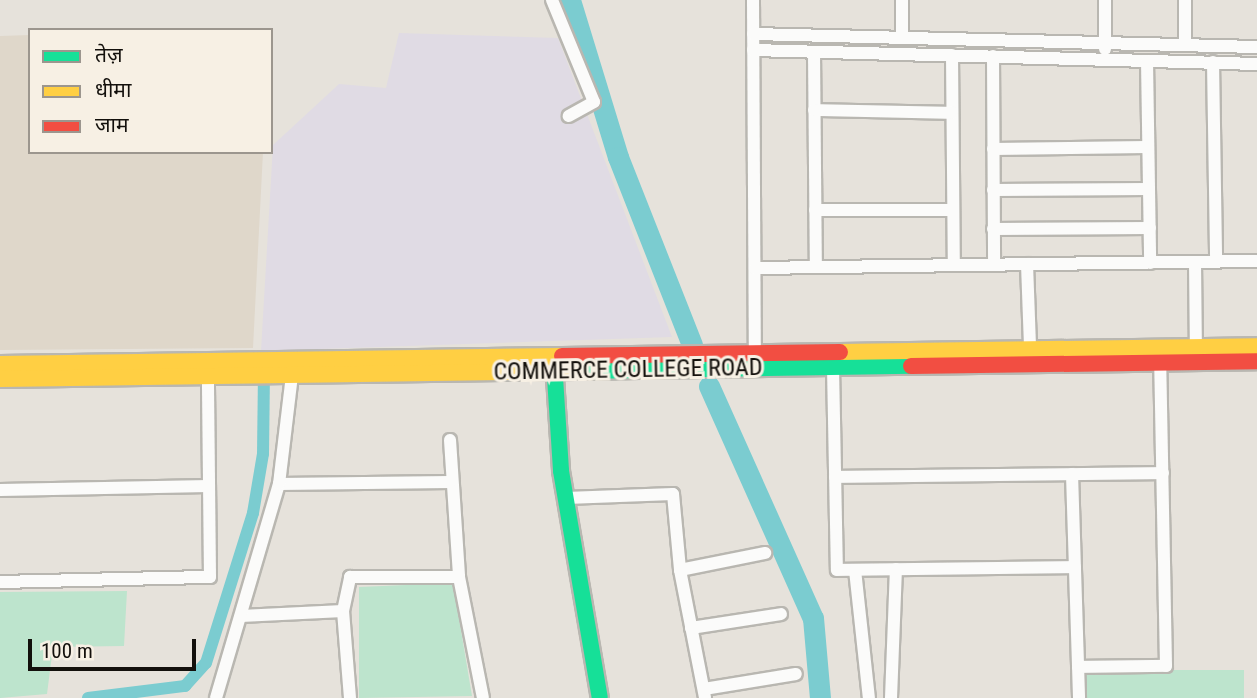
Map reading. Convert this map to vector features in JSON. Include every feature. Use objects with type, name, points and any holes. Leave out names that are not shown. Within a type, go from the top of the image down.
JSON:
[{"type":"street","points":[[552,0],[594,102],[569,116]]},
{"type":"street","points":[[753,0],[755,368]]},
{"type":"street","points":[[902,0],[902,38]]},
{"type":"street","points":[[1105,0],[1105,60]]},
{"type":"street","points":[[1185,0],[1185,46]]},
{"type":"street","points":[[753,34],[1257,47]]},
{"type":"street","points":[[753,50],[1257,64]]},
{"type":"street","points":[[814,52],[816,267]]},
{"type":"street","points":[[952,55],[954,265]]},
{"type":"street","points":[[993,56],[994,265]]},
{"type":"street","points":[[1147,61],[1150,263]]},
{"type":"street","points":[[1213,62],[1216,262]]},
{"type":"street","points":[[814,110],[952,113]]},
{"type":"street","points":[[993,149],[1147,147]]},
{"type":"street","points":[[993,190],[1149,189]]},
{"type":"street","points":[[815,211],[953,210]]},
{"type":"street","points":[[993,229],[1150,228]]},
{"type":"street","points":[[755,268],[1257,261]]},
{"type":"street","points":[[1195,262],[1196,354]]},
{"type":"street","points":[[1027,264],[1030,346]]},
{"type":"street","points":[[0,364],[293,367],[554,353],[1030,346],[1196,354],[1257,346]]},
{"type":"street","points":[[554,353],[566,498],[600,698]]},
{"type":"street","name":"COMMERCE COLLEGE ROAD","points":[[0,379],[208,376],[293,367],[555,371],[1160,363],[1196,354],[1257,361]]},
{"type":"street","points":[[1078,667],[1166,666],[1160,363]]},
{"type":"street","points":[[216,698],[279,484],[293,367]]},
{"type":"street","points":[[833,367],[836,570],[1075,566]]},
{"type":"street","points":[[0,582],[210,577],[208,376]]},
{"type":"street","points":[[450,440],[450,482],[459,577],[483,698]]},
{"type":"street","points":[[835,477],[1163,473]]},
{"type":"street","points":[[1072,474],[1079,698]]},
{"type":"street","points":[[279,484],[450,482]]},
{"type":"street","points":[[0,489],[209,486]]},
{"type":"street","points":[[566,498],[673,494],[680,570],[704,694],[796,674]]},
{"type":"street","points":[[680,570],[765,553]]},
{"type":"street","points":[[891,698],[896,569]]},
{"type":"street","points":[[855,570],[869,698]]},
{"type":"street","points":[[349,698],[342,611],[350,577],[459,577]]},
{"type":"street","points":[[241,616],[342,611]]},
{"type":"street","points":[[691,628],[781,614]]},
{"type":"shaded area","points":[[399,33],[558,38],[672,337],[261,351],[273,145],[339,84],[386,88]]},
{"type":"shaded area","points":[[28,35],[28,154],[263,154],[253,348],[0,350],[0,36]]},
{"type":"green space","points":[[453,583],[472,696],[359,698],[359,587]]},
{"type":"green space","points":[[127,591],[124,646],[53,647],[47,694],[0,698],[0,592]]},
{"type":"green space","points":[[1083,670],[1244,670],[1244,698],[1083,698]]},
{"type":"waterway","points":[[570,0],[618,157],[692,345]]},
{"type":"waterway","points":[[88,698],[185,686],[206,663],[253,513],[263,454],[264,375]]},
{"type":"waterway","points":[[709,386],[813,618],[820,698]]},
{"type":"traffic: fast","points":[[554,362],[561,471],[600,698]]},
{"type":"traffic: fast","points":[[576,371],[911,366]]},
{"type":"traffic: slow","points":[[840,352],[1257,346]]},
{"type":"traffic: slow","points":[[0,364],[562,356]]},
{"type":"traffic: slow","points":[[0,379],[576,371]]},
{"type":"traffic: jam","points":[[562,356],[840,352]]},
{"type":"traffic: jam","points":[[911,366],[1257,361]]}]
